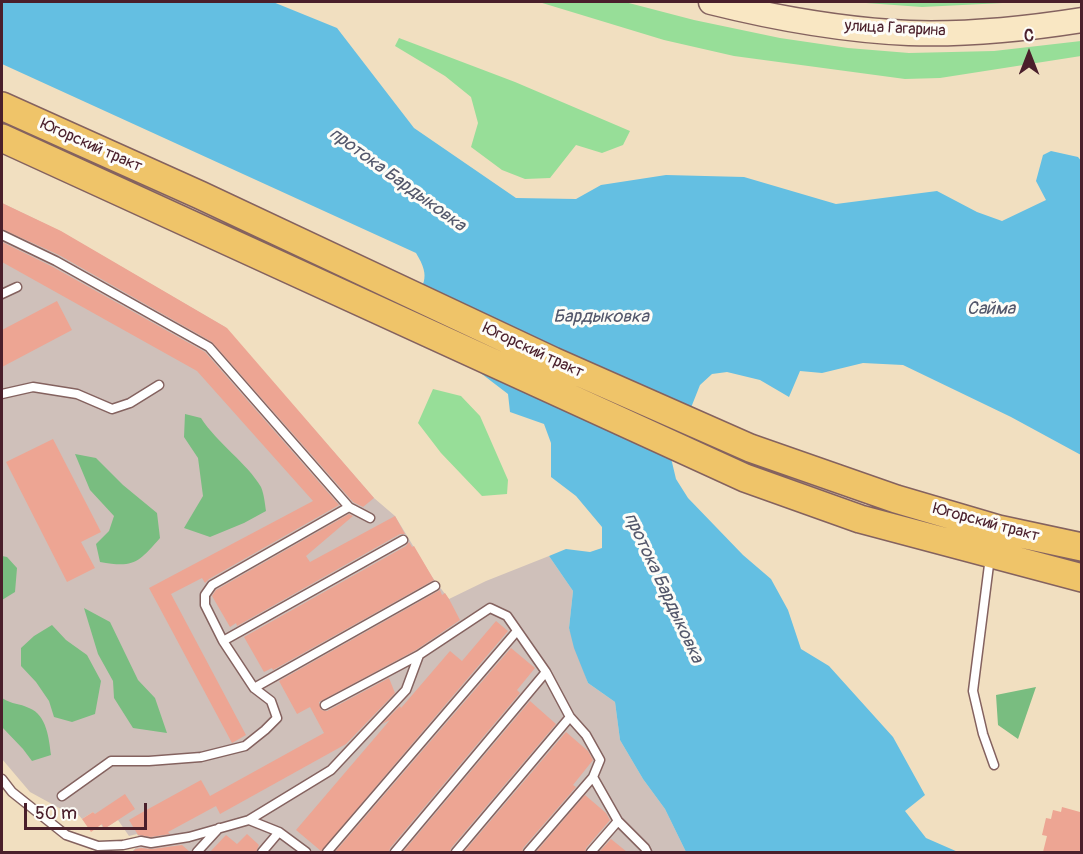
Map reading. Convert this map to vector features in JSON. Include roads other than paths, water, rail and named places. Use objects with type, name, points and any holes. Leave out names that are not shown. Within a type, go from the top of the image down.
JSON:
[{"type":"main road","name":"улица Гагарина","points":[[711,2],[757,8],[835,26],[909,33],[970,32],[1082,20]]},
{"type":"main road","name":"Югорский тракт","points":[[2,106],[553,361],[750,448],[907,502],[998,529],[1082,547]]},
{"type":"main road","name":"Югорский тракт","points":[[2,138],[745,478],[860,519],[1082,578]]},
{"type":"lane","points":[[2,235],[56,261],[209,346],[349,507],[370,518]]},
{"type":"lane","points":[[2,294],[17,287]]},
{"type":"lane","points":[[2,394],[33,387],[77,394],[112,408],[130,402],[159,385]]},
{"type":"lane","points":[[62,796],[111,761],[201,757],[245,746],[277,718],[271,701],[254,688],[223,641],[204,605],[205,595],[212,585],[349,507]]},
{"type":"lane","points":[[223,641],[403,540]]},
{"type":"lane","points":[[990,555],[973,691],[983,734],[994,765]]},
{"type":"lane","points":[[254,688],[435,586]]},
{"type":"lane","points":[[325,705],[419,655],[490,608],[507,616],[546,672],[570,717],[586,735],[600,760],[593,777],[528,852]]},
{"type":"lane","points":[[327,852],[517,631]]},
{"type":"lane","points":[[2,779],[12,792],[66,835],[98,846],[123,845],[141,841],[151,843],[169,841],[249,820],[331,770],[405,690],[419,655]]},
{"type":"lane","points":[[395,852],[546,672]]},
{"type":"lane","points":[[456,852],[570,717]]},
{"type":"lane","points":[[593,777],[618,821],[647,852]]},
{"type":"lane","points":[[249,820],[279,832],[306,852]]},
{"type":"lane","points":[[591,852],[618,821]]},
{"type":"lane","points":[[197,852],[219,828]]},
{"type":"lane","points":[[262,852],[279,832]]},
{"type":"water","name":"Бардыковка","points":[[2,2],[273,2],[337,28],[414,128],[516,198],[576,199],[601,185],[666,175],[744,177],[836,204],[937,191],[977,212],[1002,221],[1046,200],[1036,181],[1043,155],[1051,151],[1078,157],[1082,162],[1081,455],[1011,417],[903,365],[863,363],[822,373],[800,371],[789,397],[760,380],[727,372],[712,374],[700,385],[671,458],[676,479],[688,498],[743,555],[771,579],[788,610],[801,649],[829,666],[893,737],[925,795],[905,811],[926,838],[958,852],[686,852],[665,809],[643,779],[620,740],[615,702],[588,683],[574,648],[569,628],[573,591],[549,556],[566,549],[590,552],[602,548],[602,527],[576,496],[551,477],[551,443],[544,424],[510,412],[508,394],[457,355],[410,309],[422,287],[425,276],[416,253],[2,64]]},
{"type":"water label","name":"протока Бардыковка","points":[[397,180]]},
{"type":"water label","name":"Сайма","points":[[991,309]]},
{"type":"water label","name":"протока Бардыковка","points":[[663,588]]}]
